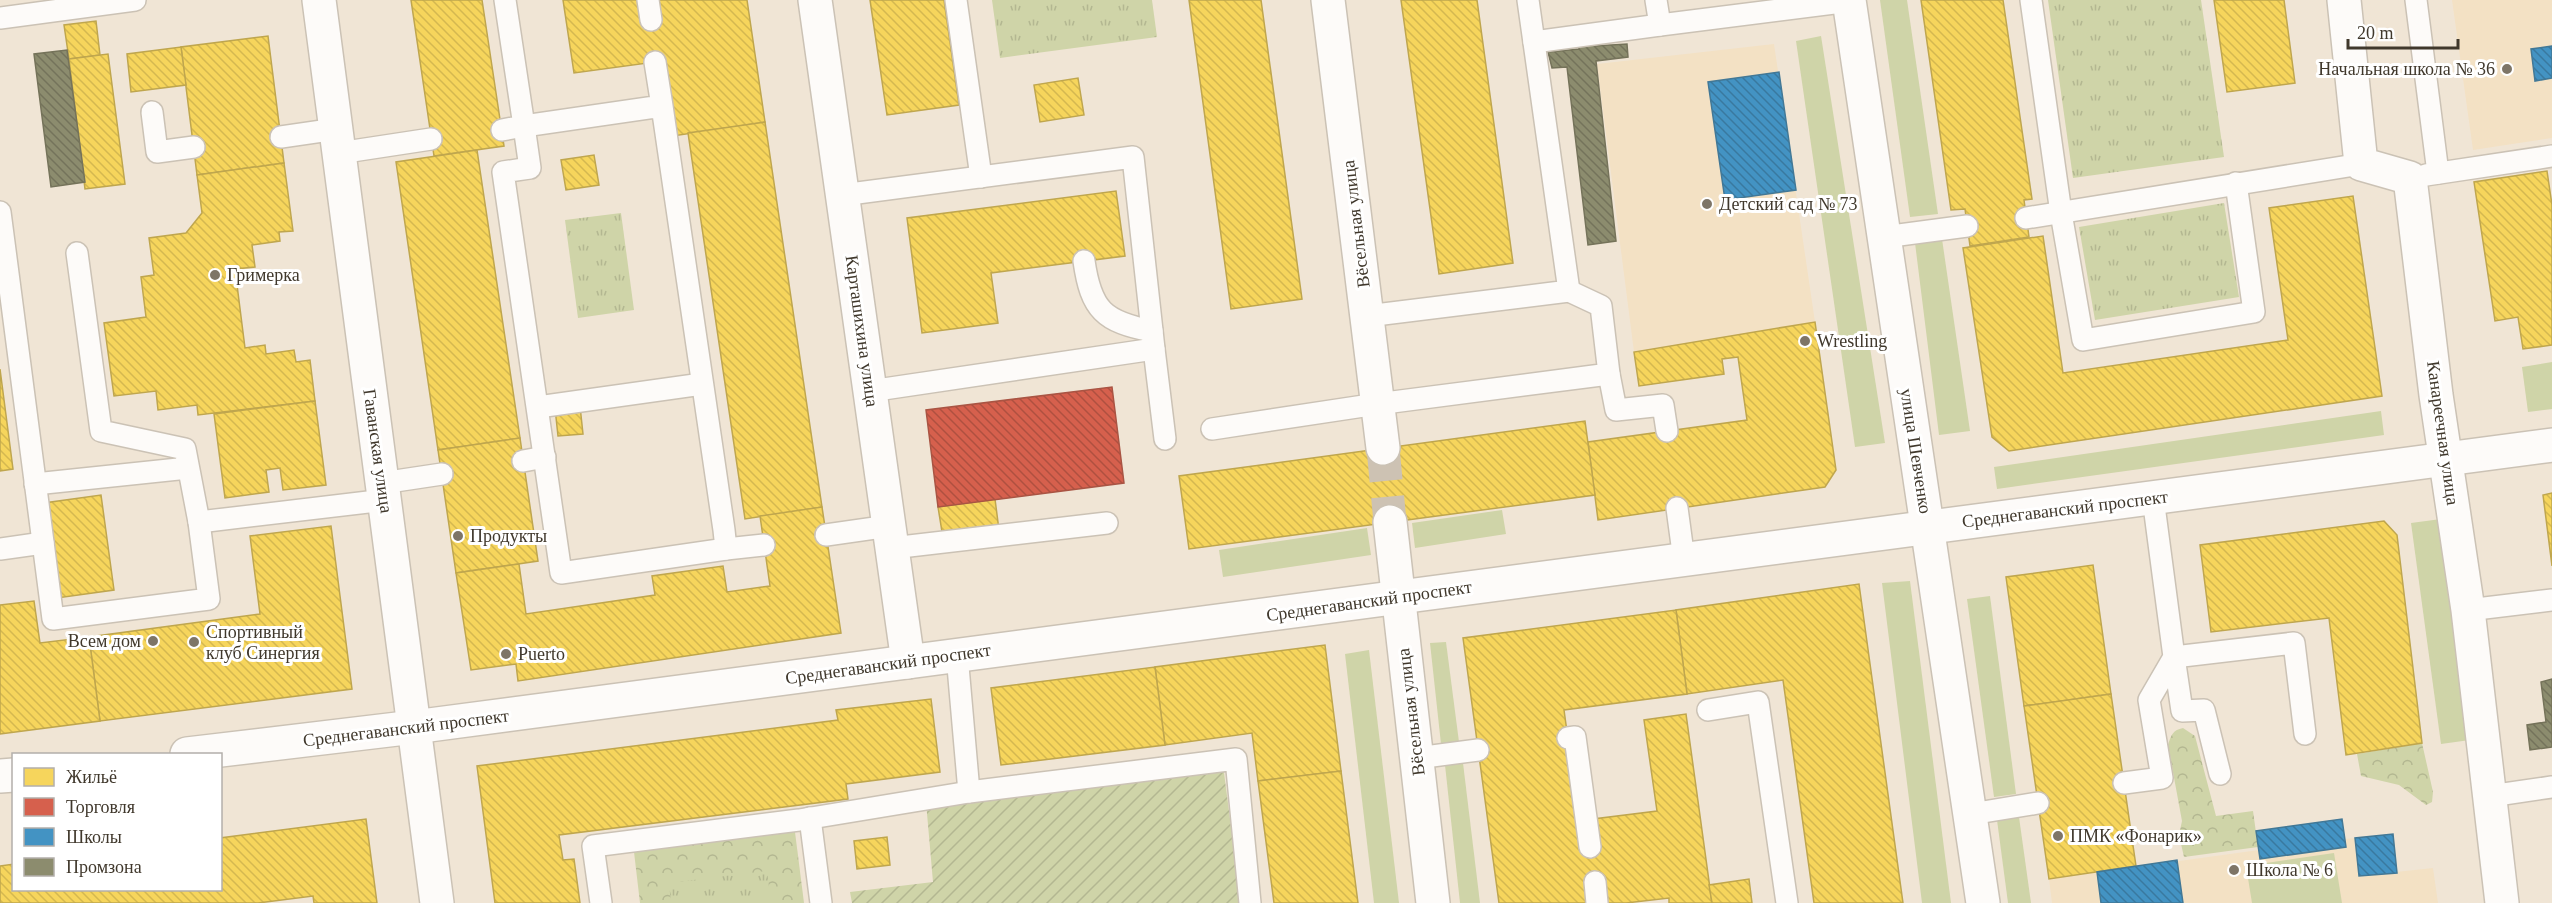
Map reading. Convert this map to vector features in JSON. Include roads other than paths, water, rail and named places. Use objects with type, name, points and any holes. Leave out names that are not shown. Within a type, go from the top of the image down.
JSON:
[{"type":"street","name":"Гаванская улица","points":[[319,0],[437,903]]},
{"type":"street","name":"Карташихина улица","points":[[815,0],[908,662]]},
{"type":"street","name":"Вёсельная улица","points":[[1328,0],[1383,448]]},
{"type":"street","name":"улица Шевченко","points":[[1850,0],[1983,903]]},
{"type":"street","points":[[2344,0],[2361,164],[2424,176]]},
{"type":"street","name":"Канареечная улица","points":[[2424,176],[2436,395],[2468,610],[2502,903]]},
{"type":"street","name":"Среднегаванский проспект","points":[[195,753],[414,728],[2552,445]]},
{"type":"street","name":"Вёсельная улица","points":[[1390,522],[1433,903]]},
{"type":"lane","points":[[0,18],[135,0]]},
{"type":"lane","points":[[505,0],[530,168],[503,172],[561,573],[764,545]]},
{"type":"lane","points":[[956,0],[981,177]]},
{"type":"lane","points":[[1528,0],[1569,291]]},
{"type":"lane","points":[[1656,0],[1660,25]]},
{"type":"lane","points":[[1534,42],[1850,0]]},
{"type":"lane","points":[[2031,0],[2061,213],[2083,340],[2254,312],[2236,183]]},
{"type":"lane","points":[[2416,0],[2424,176],[2552,156]]},
{"type":"lane","points":[[655,62],[726,549]]},
{"type":"lane","points":[[502,130],[662,106]]},
{"type":"lane","points":[[152,112],[157,152],[194,147]]},
{"type":"lane","points":[[281,137],[337,141],[431,139]]},
{"type":"lane","points":[[842,195],[1133,157],[1165,439]]},
{"type":"lane","points":[[2026,218],[2361,164]]},
{"type":"lane","points":[[0,212],[53,619],[209,599],[200,522],[185,449],[101,431],[77,253]]},
{"type":"lane","points":[[1884,237],[1967,226]]},
{"type":"lane","points":[[1084,261],[1088,288],[1102,313],[1153,340]]},
{"type":"lane","points":[[1367,316],[1569,291],[1600,306],[1616,410],[1663,405],[1667,431]]},
{"type":"lane","points":[[870,391],[1153,340]]},
{"type":"lane","points":[[1212,429],[1377,404],[1610,374]]},
{"type":"lane","points":[[538,407],[702,384]]},
{"type":"lane","points":[[523,461],[545,457]]},
{"type":"lane","points":[[35,484],[188,468]]},
{"type":"lane","points":[[200,522],[383,491],[442,474]]},
{"type":"lane","points":[[2153,498],[2182,711]]},
{"type":"lane","points":[[1677,508],[1684,560]]},
{"type":"lane","points":[[826,535],[891,537],[1107,523]]},
{"type":"lane","points":[[0,549],[43,543]]},
{"type":"lane","points":[[2468,610],[2552,600]]},
{"type":"lane","points":[[2174,657],[2294,643],[2305,734]]},
{"type":"lane","points":[[957,655],[969,792]]},
{"type":"lane","points":[[2124,783],[2146,786],[2162,778],[2149,700],[2174,657]]},
{"type":"lane","points":[[1708,710],[1758,702],[1787,903]]},
{"type":"lane","points":[[2152,717],[2182,711],[2204,710],[2220,774]]},
{"type":"lane","points":[[1568,738],[1575,737],[1590,847]]},
{"type":"lane","points":[[1416,758],[1478,750]]},
{"type":"lane","points":[[601,903],[593,846],[810,818],[969,792],[1236,759],[1250,903]]},
{"type":"lane","points":[[2490,796],[2552,787]]},
{"type":"lane","points":[[1971,814],[2038,803]]},
{"type":"lane","points":[[810,818],[821,903]]},
{"type":"tunnel","points":[[1383,448],[1390,522]]},
{"type":"place","name":"Начальная школа № 36","points":[[2507,69]]},
{"type":"place","name":"Детский сад № 73","points":[[1707,204]]},
{"type":"place","name":"Гримерка","points":[[215,275]]},
{"type":"place","name":"Wrestling","points":[[1805,341]]},
{"type":"place","name":"Продукты","points":[[458,536]]},
{"type":"place","name":"Всем дом","points":[[153,641]]},
{"type":"place","name":"Спортивный клуб Синергия","points":[[194,642]]},
{"type":"place","name":"Puerto","points":[[506,654]]},
{"type":"place","name":"ПМК «Фонарик»","points":[[2058,836]]},
{"type":"place","name":"Школа № 6","points":[[2234,870]]}]
